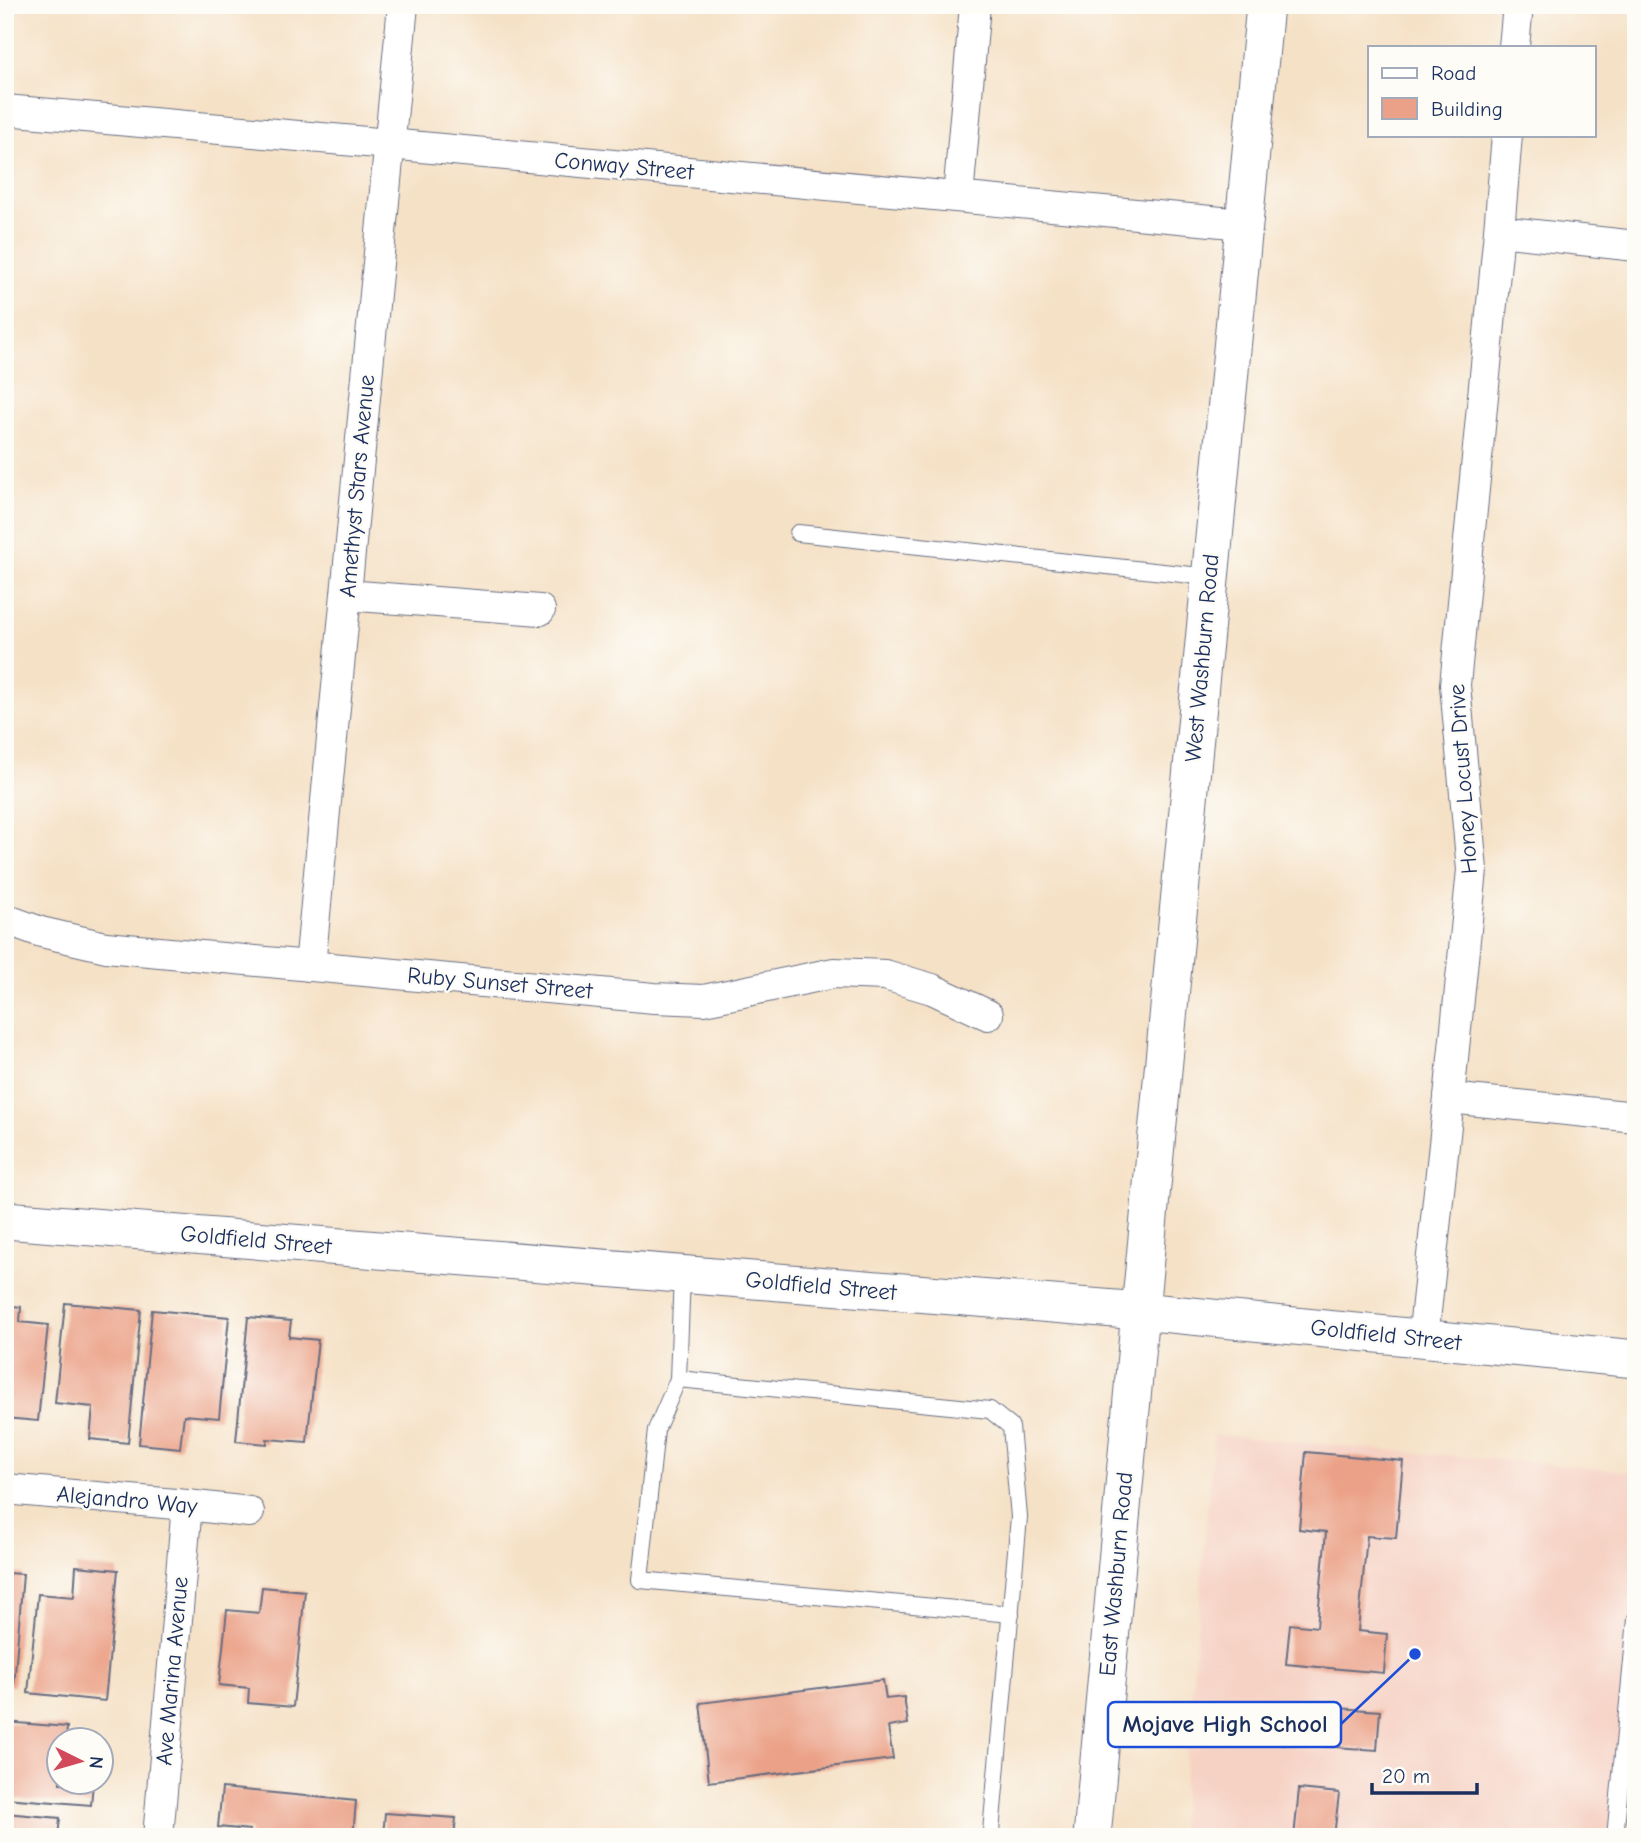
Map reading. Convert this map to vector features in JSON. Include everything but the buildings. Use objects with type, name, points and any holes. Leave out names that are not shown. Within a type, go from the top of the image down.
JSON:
[{"type":"street","name":"Amethyst Stars Avenue","points":[[310,966],[403,5]]},
{"type":"street","points":[[958,197],[975,5]]},
{"type":"street","name":"West Washburn Road","points":[[1140,1311],[1265,5]]},
{"type":"street","points":[[1514,46],[1518,5]]},
{"type":"street","name":"Conway Street","points":[[5,110],[1243,224]]},
{"type":"street","name":"Honey Locust Drive","points":[[1423,1339],[1472,870],[1455,685],[1507,136]]},
{"type":"street","points":[[1499,231],[1636,246]]},
{"type":"street","points":[[346,595],[540,610]]},
{"type":"street","name":"Ruby Sunset Street","points":[[5,919],[41,932],[106,947],[654,998],[704,1000],[834,973],[885,975],[932,989],[988,1015]]},
{"type":"street","points":[[1450,1098],[1636,1118]]},
{"type":"street","name":"Goldfield Street","points":[[5,1220],[1140,1311],[1636,1359]]},
{"type":"street","name":"East Washburn Road","points":[[1092,1837],[1140,1311]]},
{"type":"street","name":"Alejandro Way","points":[[5,1489],[249,1512]]},
{"type":"street","name":"Ave Marina Avenue","points":[[158,1837],[187,1505]]},
{"type":"lane","points":[[798,533],[1210,578]]},
{"type":"lane","points":[[682,1275],[678,1379],[656,1430],[639,1580],[1011,1614]]},
{"type":"lane","points":[[678,1379],[990,1410],[1011,1427],[1019,1517],[990,1832]]},
{"type":"lane","points":[[1615,1837],[1636,1619]]},
{"type":"shaded area","points":[[1214,1435],[1636,1472],[1636,1837],[1179,1837]]},
{"type":"place","name":"Mojave High School","points":[[1415,1654]]}]
